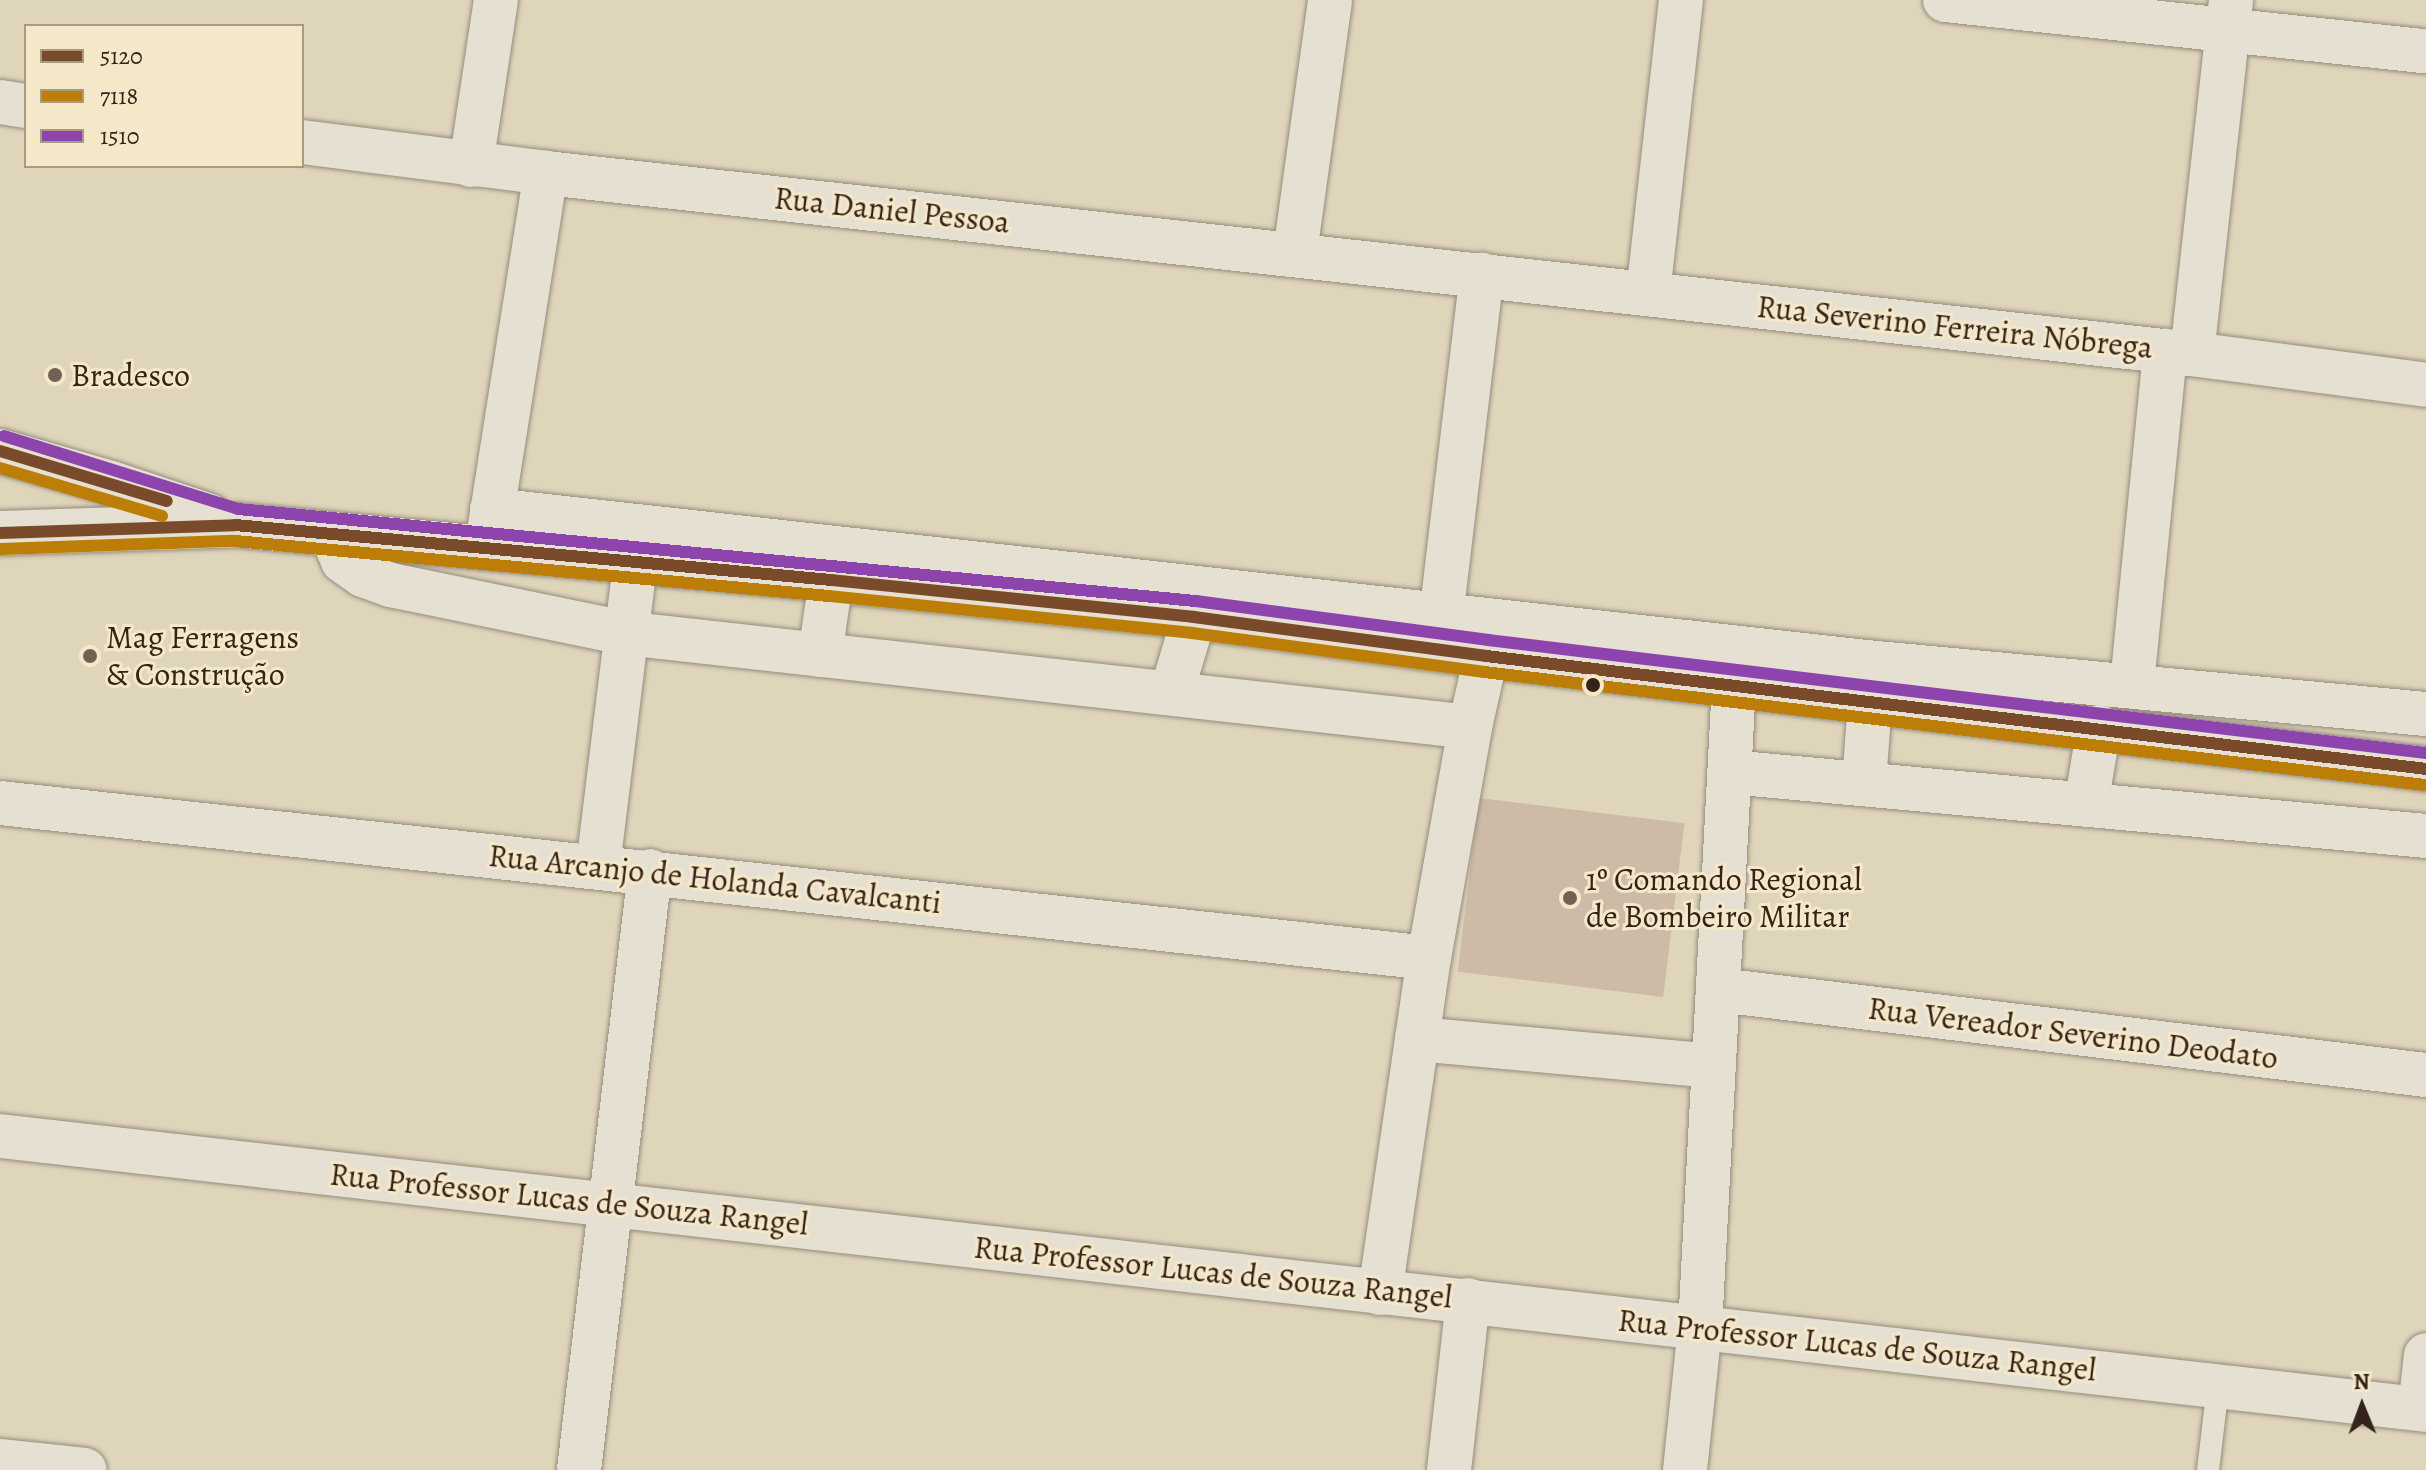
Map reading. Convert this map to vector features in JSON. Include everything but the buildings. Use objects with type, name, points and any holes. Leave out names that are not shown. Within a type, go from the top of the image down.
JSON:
[{"type":"street","points":[[471,165],[496,0]]},
{"type":"street","points":[[1295,253],[1330,0]]},
{"type":"street","points":[[1648,294],[1681,0]]},
{"type":"street","points":[[1945,0],[2229,14],[2426,51]]},
{"type":"street","points":[[2132,684],[2229,14]]},
{"type":"street","points":[[0,102],[24,106]]},
{"type":"street","name":"Rua Daniel Pessoa","points":[[304,142],[471,165],[1482,275]]},
{"type":"street","points":[[489,529],[546,173]]},
{"type":"street","points":[[1439,633],[1482,275]]},
{"type":"street","name":"Rua Severino Ferreira Nóbrega","points":[[1482,275],[2178,352],[2426,385]]},
{"type":"street","points":[[0,451],[111,483],[235,525]]},
{"type":"street","points":[[0,533],[235,525],[332,535],[489,529],[1114,593],[1868,682],[2099,727],[2426,769]]},
{"type":"street","points":[[489,529],[635,563],[831,580],[1114,593],[1194,617],[1439,633],[1486,656],[1734,684],[2132,684],[2426,714]]},
{"type":"street","points":[[332,535],[343,561],[363,575],[391,585],[624,633],[1172,691],[1470,727]]},
{"type":"street","points":[[598,866],[624,633],[635,563]]},
{"type":"street","points":[[820,655],[831,580]]},
{"type":"street","points":[[1172,691],[1194,617]]},
{"type":"street","points":[[1380,1293],[1429,958],[1470,727],[1486,656]]},
{"type":"street","points":[[1864,783],[1868,682]]},
{"type":"street","points":[[1685,1470],[1700,1328],[1734,684]]},
{"type":"street","points":[[2206,740],[2212,693]]},
{"type":"street","points":[[2086,805],[2099,727]]},
{"type":"street","points":[[1730,772],[2426,836]]},
{"type":"street","name":"Rua Arcanjo de Holanda Cavalcanti","points":[[0,803],[650,871],[1429,958]]},
{"type":"street","points":[[579,1470],[650,871]]},
{"type":"street","name":"Rua Vereador Severino Deodato","points":[[1719,990],[2426,1075]]},
{"type":"street","points":[[1417,1039],[1714,1066]]},
{"type":"street","name":"Rua Professor Lucas de Souza Rangel","points":[[0,1136],[610,1202],[1380,1293],[1468,1300],[2423,1409]]},
{"type":"street","points":[[1449,1470],[1468,1300]]},
{"type":"street","points":[[2423,1409],[2426,1355]]},
{"type":"street","points":[[0,1461],[85,1470]]},
{"type":"lane","points":[[2208,1470],[2218,1386]]},
{"type":"transit line","name":"1510","points":[[4,436],[238,509],[1196,601],[1488,640],[2426,753]]},
{"type":"transit line","name":"5120","points":[[0,451],[167,501]]},
{"type":"transit line","name":"7118","points":[[0,468],[162,516]]},
{"type":"transit line","name":"5120","points":[[0,533],[235,525],[831,580],[1194,617],[1486,656],[2426,769]]},
{"type":"transit line","name":"7118","points":[[1,549],[235,541],[829,596],[1192,633],[1484,672],[2424,785]]},
{"type":"place","name":"Bradesco","points":[[55,375]]},
{"type":"place","name":"Mag Ferragens & Construção","points":[[90,656]]},
{"type":"place","name":"1º Comando Regional de Bombeiro Militar","points":[[1570,898]]}]
